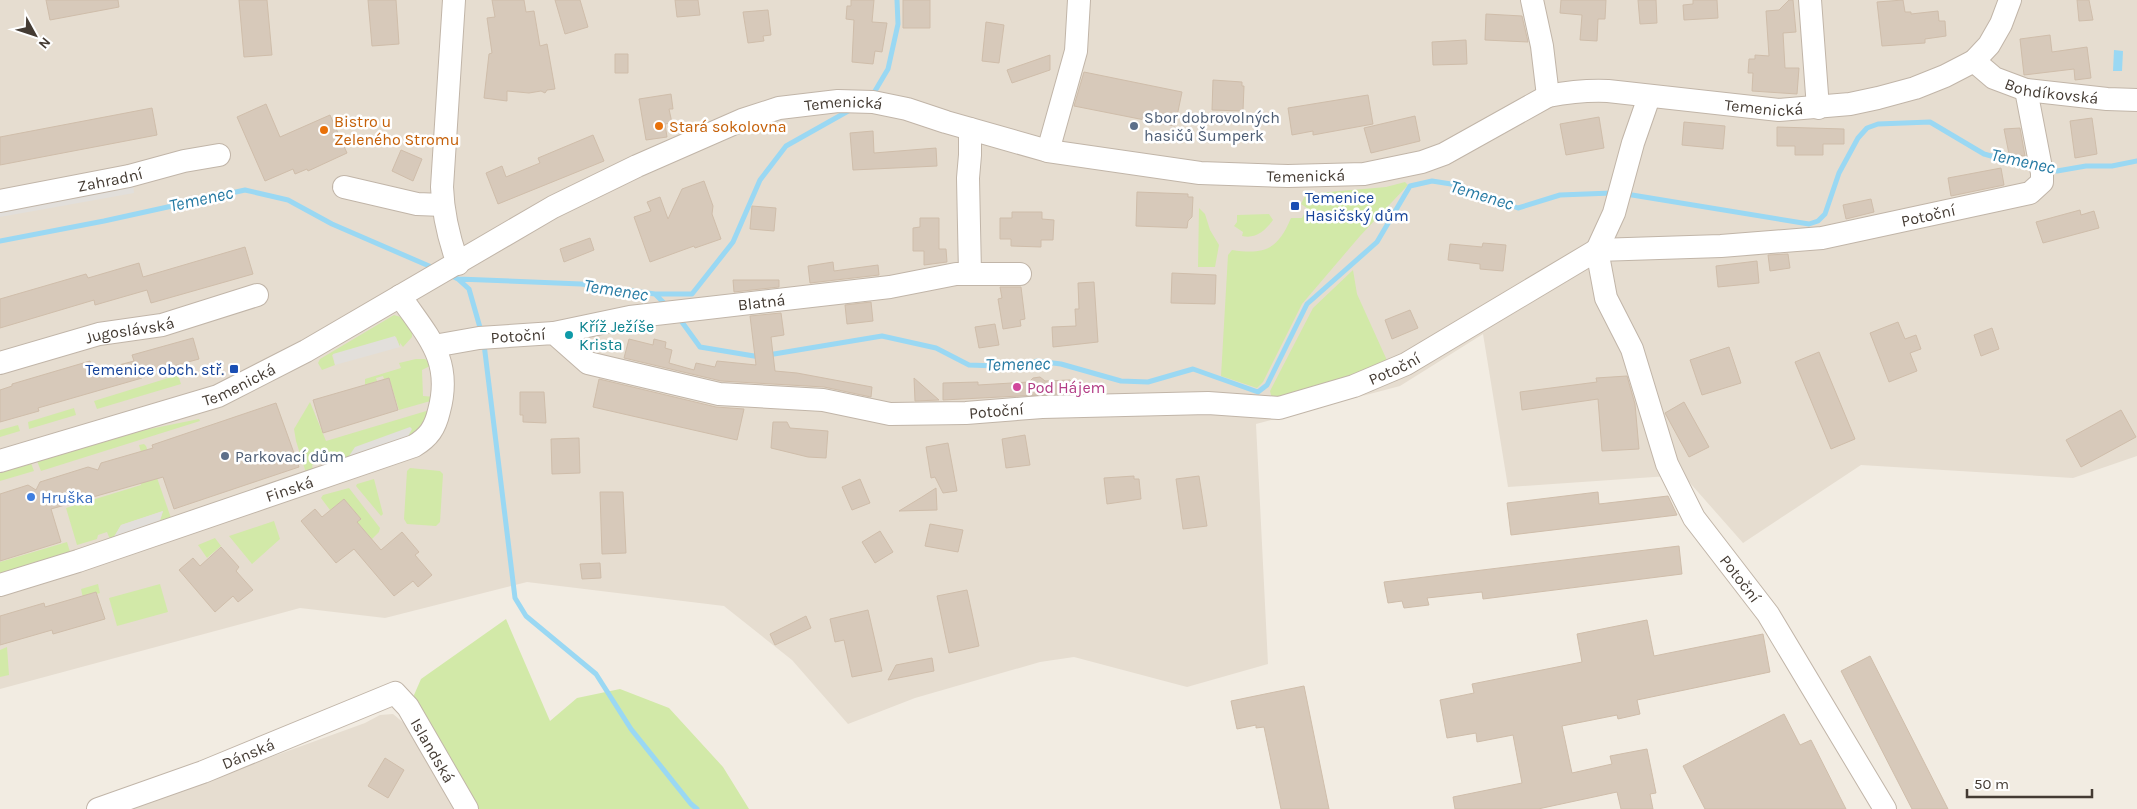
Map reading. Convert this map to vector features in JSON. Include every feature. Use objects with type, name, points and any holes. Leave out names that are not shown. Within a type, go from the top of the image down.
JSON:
[{"type":"street","points":[[454,0],[442,205],[454,266]]},
{"type":"street","points":[[1048,151],[1076,51],[1079,0]]},
{"type":"street","points":[[1532,0],[1537,15],[1548,96]]},
{"type":"street","points":[[1810,0],[1818,108]]},
{"type":"street","points":[[1974,62],[1993,38],[2010,0]]},
{"type":"street","name":"Temenická","points":[[0,461],[218,396],[306,351],[553,208],[637,166],[742,120],[779,108],[838,101],[873,102],[907,109],[1048,151],[1200,174],[1282,176],[1364,174],[1422,162],[1444,154],[1548,96],[1585,90],[1779,110],[1818,108],[1850,104],[1915,88],[1974,62]]},
{"type":"street","name":"Bohdíkovská","points":[[1974,62],[1994,78],[2026,90],[2107,99],[2137,100]]},
{"type":"street","name":"Potoční","points":[[434,346],[479,338],[554,333],[588,363],[719,394],[823,400],[890,414],[966,413],[1042,407],[1208,403],[1279,408],[1354,386],[1406,364],[1597,250],[1721,246],[1822,238],[2030,193],[2042,182],[2042,167],[2026,90]]},
{"type":"street","points":[[1597,250],[1614,213],[1633,143],[1649,97]]},
{"type":"street","points":[[970,129],[968,178],[970,274]]},
{"type":"street","name":"Zahradní","points":[[0,201],[129,176],[184,161],[219,155]]},
{"type":"street","points":[[344,187],[418,204],[442,205]]},
{"type":"street","name":"Potoční","points":[[1597,250],[1606,298],[1632,349],[1667,464],[1689,509],[1768,614],[1885,809]]},
{"type":"street","name":"Blatná","points":[[554,333],[630,317],[890,288],[956,274],[1020,274]]},
{"type":"street","name":"Finská","points":[[0,585],[78,561],[414,446],[430,434],[435,426],[442,402],[443,371],[434,346],[407,292]]},
{"type":"street","name":"Jugoslávská","points":[[0,363],[99,334],[162,325],[257,295]]},
{"type":"street","name":"Dánská","points":[[98,809],[203,772],[395,692]]},
{"type":"street","name":"Islandská","points":[[395,692],[408,707],[467,809]]},
{"type":"shaded area","points":[[0,0],[2137,0],[2137,456],[2073,478],[1861,465],[1743,543],[1683,475],[1508,487],[1483,334],[1400,386],[1256,424],[1268,664],[1187,687],[1074,657],[1040,662],[915,698],[848,724],[792,660],[724,606],[527,582],[385,618],[300,608],[0,689]]},
{"type":"shaded area","points":[[133,181],[134,193],[0,217],[0,207]]},
{"type":"shaded area","points":[[395,336],[400,347],[335,365],[333,354]]},
{"type":"shaded area","points":[[410,427],[412,429],[405,442],[345,462],[355,447]]},
{"type":"shaded area","points":[[163,511],[158,526],[111,542],[121,525]]},
{"type":"shaded area","points":[[393,714],[405,724],[454,809],[128,809],[365,723],[380,715]]},
{"type":"green space","points":[[1405,182],[1408,185],[1360,236],[1302,304],[1263,382],[1257,388],[1221,376],[1228,255],[1232,250],[1253,251],[1269,248],[1281,237],[1291,218],[1302,218],[1307,208],[1301,204],[1306,194],[1386,187]]},
{"type":"green space","points":[[1199,208],[1205,214],[1210,230],[1219,245],[1215,267],[1198,267]]},
{"type":"green space","points":[[1269,214],[1273,220],[1267,228],[1256,235],[1242,236],[1243,232],[1234,226],[1237,222],[1237,215]]},
{"type":"green space","points":[[1353,270],[1357,294],[1390,367],[1273,403],[1270,391],[1313,308]]},
{"type":"green space","points":[[394,315],[404,318],[412,327],[412,337],[403,347],[400,343],[400,347],[396,337],[332,355],[335,365],[322,370],[318,363],[320,359]]},
{"type":"green space","points":[[425,359],[432,365],[422,370],[423,396],[435,397],[434,400],[399,410],[389,378],[384,379],[383,376],[376,378],[377,381],[365,385],[365,379],[401,368],[399,363]]},
{"type":"green space","points":[[178,375],[181,384],[97,409],[94,401]]},
{"type":"green space","points":[[310,402],[326,441],[433,409],[421,432],[345,462],[342,455],[312,465],[314,473],[307,476],[294,429]]},
{"type":"green space","points":[[74,408],[76,415],[29,429],[28,422]]},
{"type":"green space","points":[[199,419],[200,421],[41,471],[37,461],[130,433]]},
{"type":"green space","points":[[18,425],[20,431],[0,437],[0,430]]},
{"type":"green space","points":[[144,444],[172,521],[159,524],[163,511],[121,525],[111,542],[107,532],[98,535],[97,539],[77,545],[66,508],[141,485],[133,454],[141,452],[139,445]]},
{"type":"green space","points":[[31,463],[34,471],[0,481],[0,472]]},
{"type":"green space","points":[[410,468],[440,471],[443,474],[440,522],[436,526],[407,524],[404,519],[407,471]]},
{"type":"green space","points":[[374,479],[383,514],[381,516],[356,486],[357,484]]},
{"type":"green space","points":[[349,488],[380,528],[379,532],[372,539],[357,522],[361,519],[344,499],[330,510],[321,498],[323,495]]},
{"type":"green space","points":[[274,521],[280,539],[252,564],[229,536]]},
{"type":"green space","points":[[215,538],[221,546],[207,558],[198,545]]},
{"type":"green space","points":[[67,542],[71,555],[0,578],[0,562]]},
{"type":"green space","points":[[98,584],[100,593],[83,598],[81,589]]},
{"type":"green space","points":[[160,584],[168,612],[117,626],[109,598]]},
{"type":"green space","points":[[506,619],[550,721],[577,698],[620,689],[669,708],[723,767],[749,809],[473,809],[415,705],[414,695],[421,679]]},
{"type":"green space","points":[[7,647],[9,675],[0,677],[0,650]]},
{"type":"water","points":[[2114,50],[2123,51],[2122,71],[2113,71]]},
{"type":"building","points":[[46,0],[118,0],[119,7],[50,20]]},
{"type":"building","points":[[239,0],[267,0],[272,55],[244,57]]},
{"type":"building","points":[[368,0],[396,0],[399,44],[372,46]]},
{"type":"building","points":[[492,0],[524,0],[526,12],[534,11],[540,46],[547,44],[555,89],[547,90],[545,93],[541,91],[529,93],[507,91],[507,101],[484,98],[489,54],[492,53],[487,18],[495,17]]},
{"type":"building","points":[[555,0],[580,0],[588,27],[565,34]]},
{"type":"building","points":[[675,0],[698,0],[700,15],[677,17]]},
{"type":"building","points":[[851,0],[874,0],[872,22],[887,23],[882,52],[875,51],[873,64],[852,62],[854,20],[846,19],[847,6],[851,6]]},
{"type":"building","points":[[903,0],[930,0],[930,28],[903,28]]},
{"type":"building","points":[[1561,0],[1606,0],[1605,19],[1598,19],[1597,41],[1580,40],[1582,15],[1560,13]]},
{"type":"building","points":[[1638,0],[1656,0],[1657,23],[1640,24]]},
{"type":"building","points":[[1693,0],[1717,0],[1718,18],[1684,20],[1683,5],[1693,4]]},
{"type":"building","points":[[1789,0],[1793,0],[1796,32],[1783,33],[1785,68],[1799,68],[1797,94],[1752,91],[1753,73],[1748,73],[1749,59],[1755,59],[1755,55],[1769,56],[1766,11],[1779,10]]},
{"type":"building","points":[[1903,0],[1905,12],[1911,12],[1911,14],[1938,11],[1939,21],[1945,21],[1946,36],[1925,39],[1925,43],[1882,46],[1877,2]]},
{"type":"building","points":[[2077,0],[2089,0],[2093,20],[2079,21]]},
{"type":"building","points":[[768,10],[771,35],[763,36],[764,41],[748,43],[743,12]]},
{"type":"building","points":[[1486,14],[1522,16],[1528,42],[1485,40]]},
{"type":"building","points":[[986,22],[1004,25],[999,63],[982,61]]},
{"type":"building","points":[[2050,35],[2052,52],[2087,47],[2091,78],[2075,80],[2074,69],[2024,75],[2020,39]]},
{"type":"building","points":[[1466,40],[1467,64],[1433,65],[1432,42]]},
{"type":"building","points":[[615,54],[628,54],[628,73],[615,73]]},
{"type":"building","points":[[1050,55],[1050,70],[1012,83],[1007,70]]},
{"type":"building","points":[[1084,72],[1182,92],[1175,126],[1074,106]]},
{"type":"building","points":[[1213,80],[1242,82],[1242,86],[1244,86],[1243,111],[1212,110]]},
{"type":"building","points":[[671,94],[673,109],[669,109],[672,123],[665,124],[667,137],[646,140],[639,99]]},
{"type":"building","points":[[1368,95],[1373,124],[1313,135],[1313,131],[1292,135],[1288,108]]},
{"type":"building","points":[[266,104],[280,137],[330,115],[347,153],[308,171],[307,169],[295,174],[293,169],[265,181],[237,117]]},
{"type":"building","points":[[152,108],[157,135],[0,165],[0,137]]},
{"type":"building","points":[[1415,116],[1420,141],[1371,153],[1364,128]]},
{"type":"building","points":[[1599,117],[1604,148],[1566,155],[1560,124]]},
{"type":"building","points":[[2092,118],[2097,154],[2075,158],[2070,121]]},
{"type":"building","points":[[1684,122],[1725,126],[1723,149],[1682,145]]},
{"type":"building","points":[[1777,127],[1844,129],[1844,144],[1823,144],[1823,155],[1795,155],[1795,146],[1777,146]]},
{"type":"building","points":[[2020,128],[2025,156],[2009,154],[2004,129]]},
{"type":"building","points":[[873,131],[874,153],[936,148],[937,166],[853,170],[850,133]]},
{"type":"building","points":[[593,135],[604,161],[498,204],[486,173],[502,166],[506,177],[540,163],[538,158]]},
{"type":"building","points":[[401,150],[422,159],[413,181],[392,171]]},
{"type":"building","points":[[2001,168],[2004,185],[1951,196],[1948,178]]},
{"type":"building","points":[[704,181],[713,206],[712,214],[721,239],[695,248],[694,246],[650,262],[634,217],[651,211],[647,202],[660,197],[668,219],[682,189]]},
{"type":"building","points":[[1137,192],[1188,194],[1188,197],[1193,197],[1192,217],[1188,221],[1187,228],[1136,226]]},
{"type":"building","points":[[1871,199],[1874,212],[1846,219],[1843,205]]},
{"type":"building","points":[[752,206],[776,208],[774,231],[750,229]]},
{"type":"building","points":[[2080,210],[2081,215],[2094,211],[2099,228],[2043,243],[2036,222]]},
{"type":"building","points":[[1012,212],[1042,212],[1042,219],[1054,220],[1053,240],[1041,240],[1041,247],[1011,246],[1011,239],[1000,239],[1000,218],[1012,218]]},
{"type":"building","points":[[920,218],[939,218],[939,249],[946,249],[947,262],[924,265],[924,251],[913,251],[913,228],[920,227]]},
{"type":"building","points":[[590,238],[594,250],[564,262],[560,249]]},
{"type":"building","points":[[1483,243],[1506,245],[1503,271],[1480,269],[1480,264],[1448,260],[1450,244],[1482,247]]},
{"type":"building","points":[[245,247],[253,274],[151,303],[147,290],[95,305],[94,300],[0,328],[0,299],[86,274],[88,278],[139,263],[143,277]]},
{"type":"building","points":[[1788,254],[1790,268],[1770,271],[1768,255]]},
{"type":"building","points":[[1757,261],[1759,283],[1718,287],[1716,266]]},
{"type":"building","points":[[833,262],[834,271],[878,265],[879,275],[810,283],[808,266]]},
{"type":"building","points":[[1172,273],[1216,275],[1215,304],[1171,303]]},
{"type":"building","points":[[733,280],[779,280],[779,287],[734,292]]},
{"type":"building","points":[[1094,282],[1098,342],[1053,347],[1052,327],[1076,326],[1075,309],[1079,309],[1078,283]]},
{"type":"building","points":[[1000,287],[1021,287],[1025,319],[1020,320],[1021,326],[1003,329],[998,299],[1002,298]]},
{"type":"building","points":[[871,302],[873,321],[847,324],[845,305]]},
{"type":"building","points":[[1410,310],[1418,328],[1392,339],[1385,320]]},
{"type":"building","points":[[781,313],[784,335],[771,337],[775,371],[797,373],[872,387],[871,397],[824,387],[721,381],[624,358],[629,339],[653,345],[654,339],[666,342],[665,348],[672,350],[669,363],[694,370],[696,363],[715,367],[717,361],[756,365],[750,316]]},
{"type":"building","points":[[1898,322],[1905,339],[1916,335],[1921,349],[1910,353],[1917,371],[1889,382],[1870,333]]},
{"type":"building","points":[[995,324],[999,345],[979,348],[975,327]]},
{"type":"building","points":[[1992,328],[1999,349],[1981,356],[1974,335]]},
{"type":"building","points":[[193,338],[199,359],[141,375],[142,378],[38,408],[39,411],[0,422],[0,390],[12,386],[12,384],[90,361],[93,372],[134,361],[132,355]]},
{"type":"building","points":[[1729,347],[1741,383],[1702,395],[1690,360]]},
{"type":"building","points":[[1819,352],[1855,439],[1831,449],[1795,362]]},
{"type":"building","points":[[1627,376],[1635,404],[1639,449],[1602,451],[1598,399],[1522,410],[1520,392],[1597,382],[1596,378]]},
{"type":"building","points":[[1040,377],[1045,381],[1070,380],[1077,386],[1077,393],[943,400],[943,383],[978,382],[978,385],[1029,382],[1033,378]]},
{"type":"building","points":[[389,378],[398,410],[323,433],[313,400]]},
{"type":"building","points":[[914,378],[939,400],[915,401]]},
{"type":"building","points":[[599,379],[716,407],[744,409],[737,440],[593,407]]},
{"type":"building","points":[[520,392],[544,392],[546,423],[523,422],[523,415],[520,415]]},
{"type":"building","points":[[1684,402],[1709,447],[1689,457],[1665,413]]},
{"type":"building","points":[[276,403],[299,467],[174,509],[163,477],[51,509],[61,542],[0,561],[0,494],[28,485],[36,490],[40,482],[88,467],[98,470],[101,463],[153,448],[152,445]]},
{"type":"building","points":[[2121,410],[2136,437],[2081,467],[2066,440]]},
{"type":"building","points":[[773,422],[787,422],[790,428],[828,431],[826,458],[808,457],[771,448]]},
{"type":"building","points":[[1025,435],[1030,465],[1006,468],[1002,439]]},
{"type":"building","points":[[579,438],[580,473],[552,474],[551,439]]},
{"type":"building","points":[[948,443],[957,491],[943,493],[935,477],[931,478],[926,447]]},
{"type":"building","points":[[1134,476],[1134,479],[1139,479],[1141,499],[1107,504],[1104,478]]},
{"type":"building","points":[[1199,476],[1207,526],[1183,529],[1176,479]]},
{"type":"building","points":[[860,479],[870,503],[852,510],[842,487]]},
{"type":"building","points":[[936,488],[937,510],[899,511],[922,497]]},
{"type":"building","points":[[600,492],[623,492],[626,553],[602,554]]},
{"type":"building","points":[[1598,492],[1599,504],[1668,496],[1677,515],[1511,535],[1507,503]]},
{"type":"building","points":[[344,499],[361,519],[357,522],[381,550],[402,532],[419,552],[415,555],[432,575],[418,587],[413,581],[394,596],[354,549],[336,563],[301,521],[315,509],[322,517]]},
{"type":"building","points":[[930,524],[963,530],[958,552],[925,546]]},
{"type":"building","points":[[880,531],[893,552],[875,563],[862,542]]},
{"type":"building","points":[[1679,546],[1682,574],[1483,599],[1482,592],[1427,598],[1429,605],[1404,608],[1402,601],[1388,603],[1384,582]]},
{"type":"building","points":[[221,547],[239,567],[236,571],[253,590],[238,602],[233,596],[215,612],[179,570],[193,558],[200,566]]},
{"type":"building","points":[[600,563],[601,578],[582,579],[580,564]]},
{"type":"building","points":[[967,590],[979,646],[949,653],[937,596]]},
{"type":"building","points":[[96,592],[105,619],[53,634],[52,630],[0,645],[0,616],[44,603],[45,607]]},
{"type":"building","points":[[868,610],[882,671],[852,677],[844,640],[835,642],[830,619]]},
{"type":"building","points":[[806,616],[811,628],[775,645],[770,634]]},
{"type":"building","points":[[1647,620],[1654,656],[1763,634],[1770,672],[1637,700],[1640,714],[1618,719],[1617,715],[1562,726],[1572,773],[1612,764],[1610,756],[1647,749],[1656,793],[1650,794],[1653,809],[1621,809],[1617,792],[1538,809],[1455,809],[1453,797],[1522,783],[1513,735],[1477,742],[1476,733],[1447,738],[1440,700],[1474,693],[1472,684],[1582,662],[1577,634]]},
{"type":"building","points":[[1870,656],[1948,809],[1912,809],[1841,671]]},
{"type":"building","points":[[932,658],[934,671],[888,680],[896,665]]},
{"type":"building","points":[[1304,686],[1329,809],[1281,809],[1264,727],[1256,728],[1256,725],[1237,729],[1231,701]]},
{"type":"building","points":[[1784,714],[1800,745],[1811,740],[1846,809],[1705,809],[1683,766]]},
{"type":"building","points":[[385,758],[404,770],[388,798],[368,786]]},
{"type":"waterway","points":[[872,96],[888,69],[898,24],[897,0]]},
{"type":"waterway","points":[[655,294],[692,294],[733,242],[760,180],[786,146],[850,110]]},
{"type":"waterway","name":"Temenec","points":[[1626,194],[1809,224],[1818,221],[1825,214],[1839,173],[1858,138],[1867,128],[1878,124],[1930,122],[1984,154],[2002,159],[2015,159],[2033,165]]},
{"type":"waterway","name":"Temenec","points":[[2046,169],[2057,171],[2086,166],[2112,166],[2137,161]]},
{"type":"waterway","name":"Temenec","points":[[768,355],[882,336],[936,348],[969,365],[1022,367],[1037,361],[1061,364],[1121,381],[1148,382],[1193,369],[1258,392],[1267,385],[1307,304],[1377,242],[1410,186],[1432,181],[1451,184],[1518,208],[1560,195],[1612,193]]},
{"type":"waterway","name":"Temenec","points":[[0,241],[104,221],[245,190],[288,200],[332,224],[436,269]]},
{"type":"waterway","name":"Temenec","points":[[450,275],[458,279],[581,284],[655,294],[668,307]]},
{"type":"waterway","points":[[458,279],[469,289],[481,331]]},
{"type":"waterway","name":"Temenec","points":[[679,318],[700,347],[760,357]]},
{"type":"waterway","points":[[484,344],[515,598],[526,616],[596,674],[631,729],[697,809]]},
{"type":"place","name":"Stará sokolovna","points":[[659,126]]},
{"type":"place","name":"Sbor dobrovolných hasičů Šumperk","points":[[1134,126]]},
{"type":"place","name":"Bistro u Zeleného Stromu","points":[[324,130]]},
{"type":"place","name":"Temenice Hasičský dům","points":[[1295,206]]},
{"type":"place","name":"Kříž Ježíše Krista","points":[[569,335]]},
{"type":"place","name":"Temenice obch. stř.","points":[[234,369]]},
{"type":"place","name":"Pod Hájem","points":[[1017,387]]},
{"type":"place","name":"Parkovací dům","points":[[225,456]]},
{"type":"place","name":"Hruška","points":[[31,497]]}]
